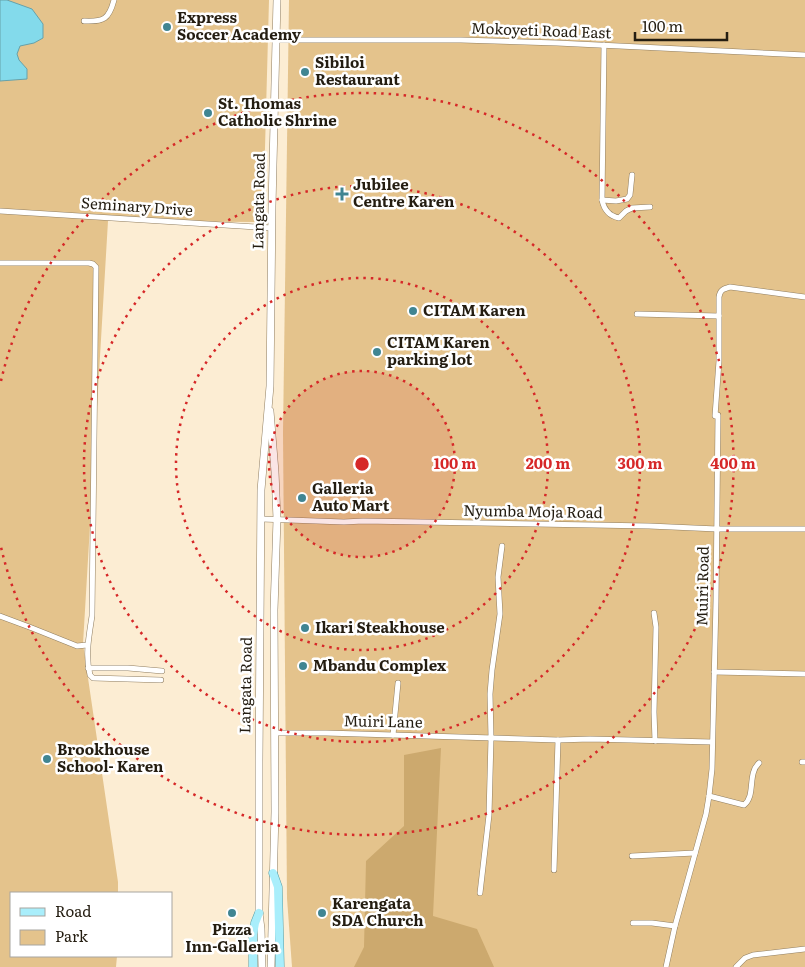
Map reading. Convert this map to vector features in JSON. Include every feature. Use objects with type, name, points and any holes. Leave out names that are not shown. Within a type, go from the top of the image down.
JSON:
[{"type":"main road","name":"Langata Road","points":[[271,967],[275,812],[274,610],[277,519],[272,424],[269,403],[277,0]]},
{"type":"main road","name":"Langata Road","points":[[262,967],[259,913],[261,519],[262,472],[266,417],[269,403]]},
{"type":"main road","points":[[273,873],[278,887],[281,967]]},
{"type":"main road","points":[[253,967],[254,928],[259,913]]},
{"type":"street","points":[[84,21],[94,22],[105,19],[111,12],[114,0]]},
{"type":"street","name":"Mokoyeti Road East","points":[[276,40],[461,40],[805,55]]},
{"type":"street","points":[[604,45],[602,200],[604,209],[617,218],[632,208],[650,207]]},
{"type":"street","points":[[602,200],[616,201],[628,199],[632,175]]},
{"type":"street","name":"Seminary Drive","points":[[0,211],[272,228]]},
{"type":"street","points":[[0,263],[90,263],[95,265],[97,270],[92,616],[87,645],[88,668],[93,678],[161,680]]},
{"type":"street","name":"Muiri Road","points":[[666,967],[675,926],[706,814],[712,769],[718,415],[715,416],[719,362],[720,292],[724,288],[730,287],[805,297]]},
{"type":"street","points":[[637,314],[719,316]]},
{"type":"street","name":"Nyumba Moja Road","points":[[261,519],[344,522],[649,526],[717,529],[805,529]]},
{"type":"street","points":[[480,893],[489,815],[490,694],[500,614],[498,577],[502,546]]},
{"type":"street","points":[[654,613],[656,627],[655,741]]},
{"type":"street","points":[[0,616],[77,646],[87,645]]},
{"type":"street","points":[[88,668],[128,668],[162,671]]},
{"type":"street","points":[[714,672],[805,674]]},
{"type":"street","points":[[393,735],[398,683]]},
{"type":"street","name":"Muiri Lane","points":[[275,733],[712,742]]},
{"type":"street","points":[[554,870],[558,740]]},
{"type":"street","points":[[709,796],[744,805],[749,799],[752,776],[759,763]]},
{"type":"street","points":[[632,856],[695,853]]},
{"type":"street","points":[[633,922],[675,926]]},
{"type":"street","points":[[736,967],[745,958],[753,955],[805,950]]},
{"type":"green space","points":[[0,0],[269,0],[263,222],[108,221],[83,644],[118,892],[10,892],[10,957],[117,957],[116,967],[0,967]]},
{"type":"green space","points":[[289,0],[805,0],[805,967],[292,967],[287,898],[283,433]]},
{"type":"shaded area","points":[[441,748],[433,916],[477,929],[494,967],[354,967],[364,947],[366,861],[404,826],[404,755]]},
{"type":"water","points":[[0,0],[7,0],[32,9],[43,24],[43,38],[34,43],[20,46],[17,54],[19,60],[27,69],[27,79],[0,81]]},
{"type":"place","name":"Express Soccer Academy","points":[[167,27]]},
{"type":"place","name":"Sibiloi Restaurant","points":[[305,72]]},
{"type":"place","name":"St. Thomas Catholic Shrine","points":[[208,113]]},
{"type":"place","name":"Jubilee Centre Karen","points":[[342,194]]},
{"type":"place","name":"CITAM Karen","points":[[413,311]]},
{"type":"place","name":"CITAM Karen parking lot","points":[[377,352]]},
{"type":"place","name":"Galleria Auto Mart","points":[[302,498]]},
{"type":"place","name":"Ikari Steakhouse","points":[[305,628]]},
{"type":"place","name":"Mbandu Complex","points":[[303,666]]},
{"type":"place","name":"Brookhouse School- Karen","points":[[47,759]]},
{"type":"place","name":"Pizza Inn-Galleria","points":[[232,913]]},
{"type":"place","name":"Karengata SDA Church","points":[[322,913]]}]
